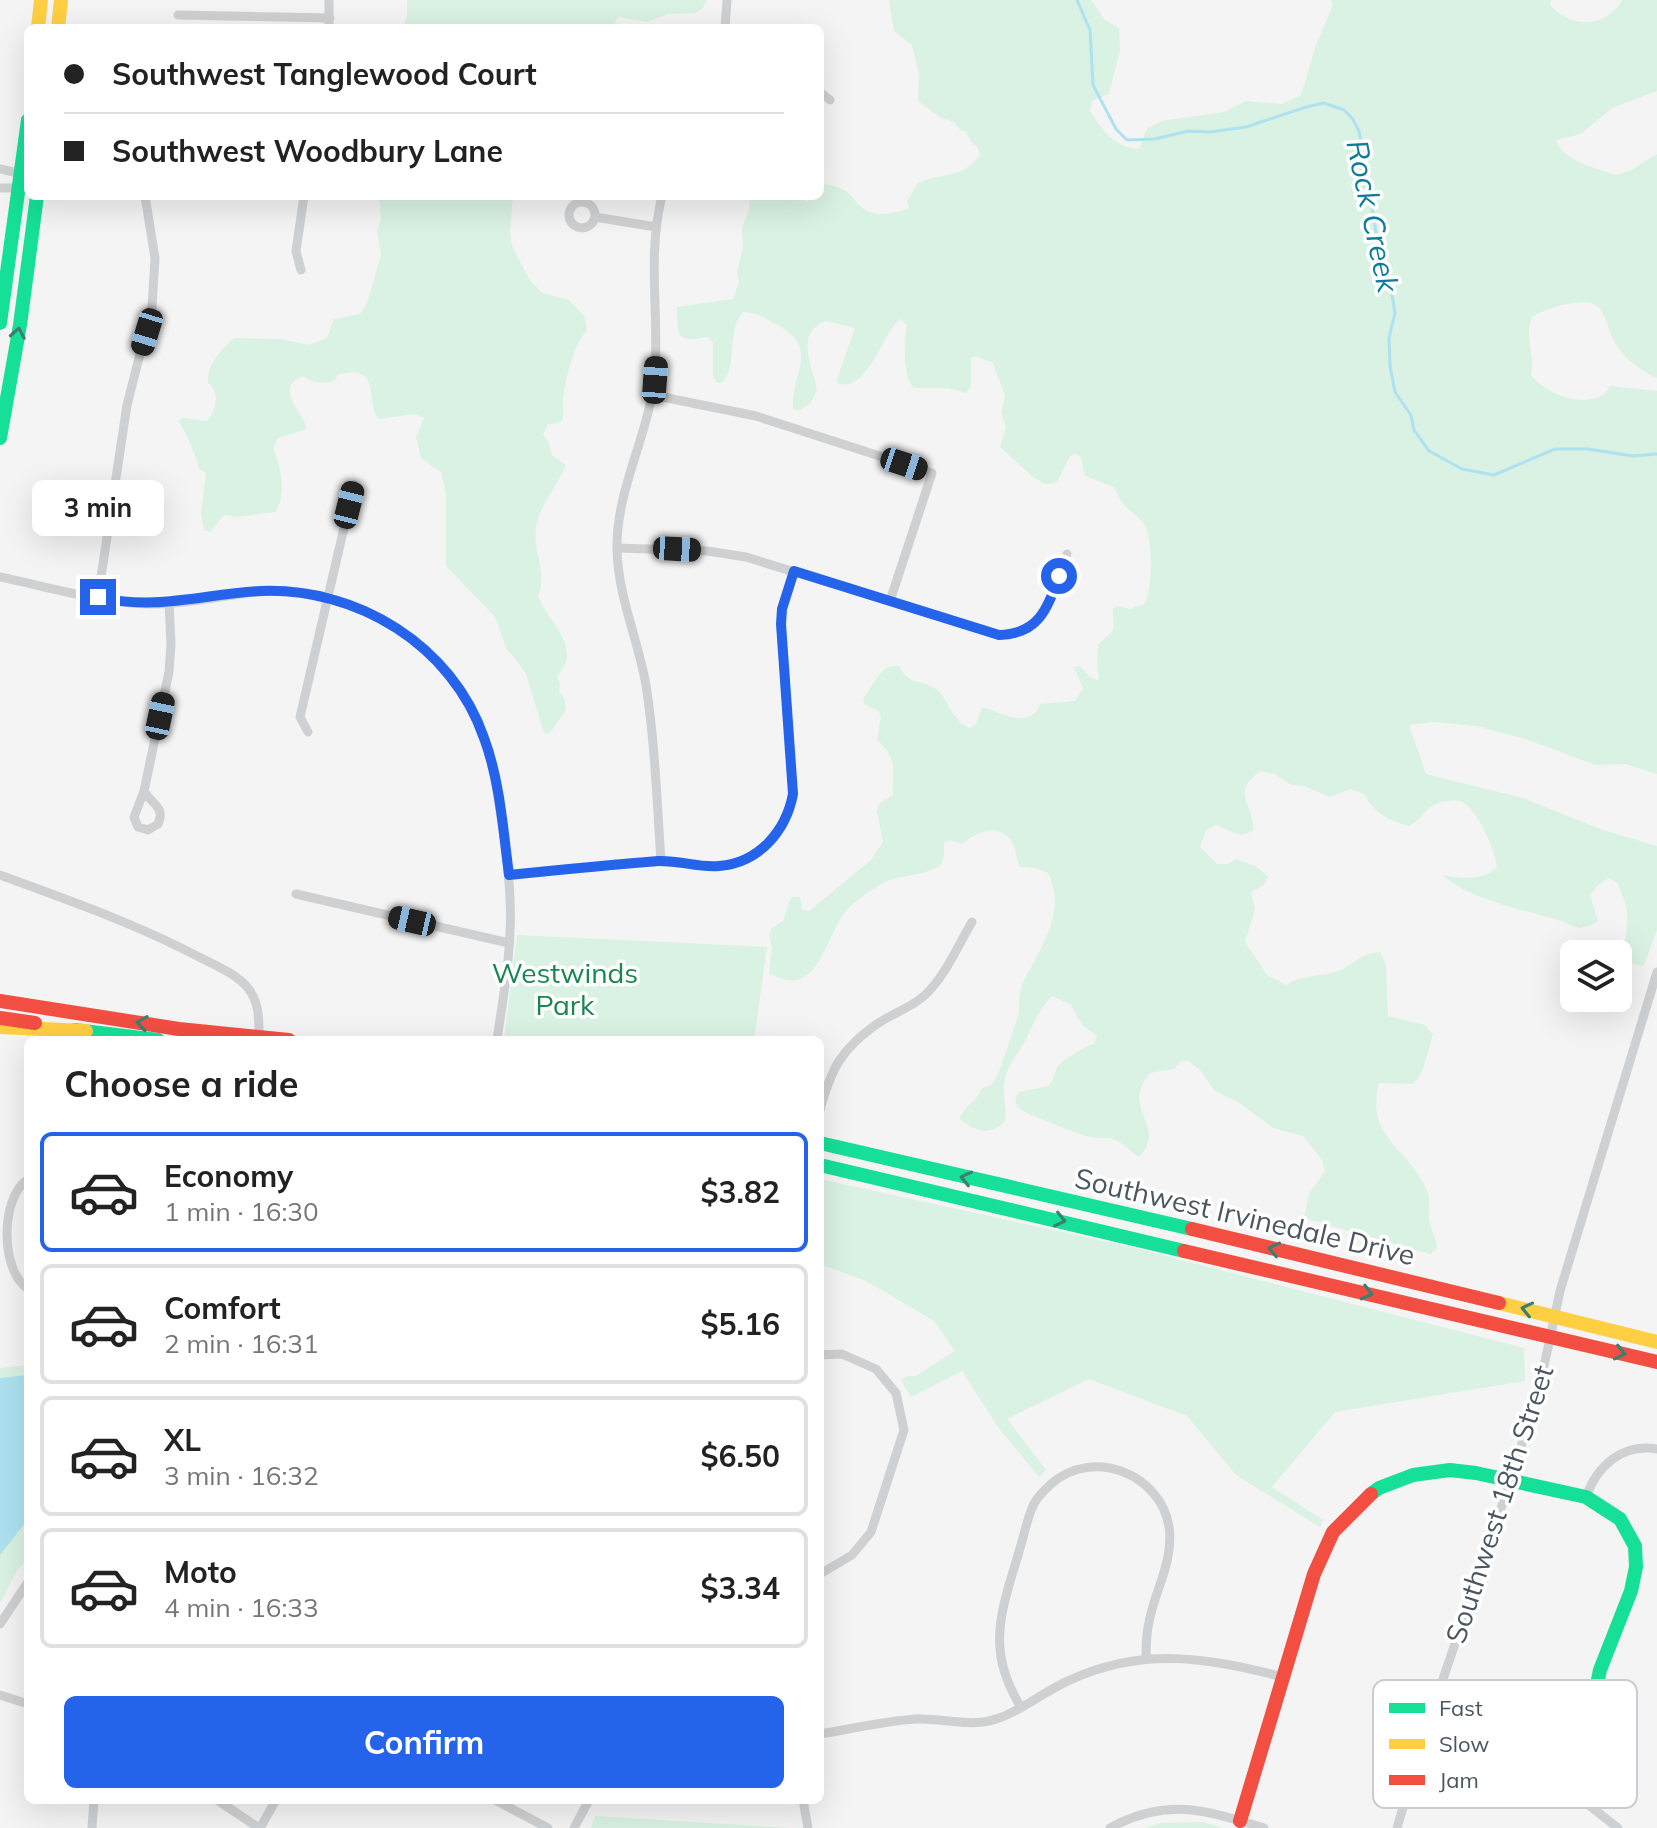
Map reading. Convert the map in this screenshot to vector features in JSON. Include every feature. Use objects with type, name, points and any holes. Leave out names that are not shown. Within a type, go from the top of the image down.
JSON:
[{"type":"main road","points":[[38,24],[41,0]]},
{"type":"main road","points":[[58,24],[61,0]]},
{"type":"main road","points":[[0,323],[24,182]]},
{"type":"main road","points":[[0,438],[20,325],[36,200]]},
{"type":"main road","points":[[0,1001],[179,1029],[265,1036]]},
{"type":"main road","points":[[0,1018],[126,1036]]},
{"type":"main road","points":[[0,1027],[86,1031]]},
{"type":"main road","name":"Southwest Irvinedale Drive","points":[[824,1144],[1657,1342]]},
{"type":"main road","name":"Southwest Irvinedale Drive","points":[[824,1166],[1657,1362]]},
{"type":"main road","points":[[1007,1208],[1012,1188]]},
{"type":"main road","points":[[1240,1821],[1314,1574],[1333,1532],[1361,1501],[1398,1479],[1450,1470],[1586,1497],[1620,1519],[1635,1546],[1636,1567],[1631,1591],[1598,1680]]},
{"type":"street","points":[[178,15],[329,23],[329,0]]},
{"type":"street","points":[[725,24],[727,0]]},
{"type":"street","points":[[824,95],[830,100]]},
{"type":"street","points":[[0,169],[24,182]]},
{"type":"street","points":[[0,188],[24,182]]},
{"type":"street","points":[[98,597],[127,405],[152,307],[155,258],[146,200]]},
{"type":"street","points":[[301,270],[296,251],[303,200]]},
{"type":"street","points":[[661,200],[656,227],[653,290],[656,354],[653,395],[621,507],[617,548],[623,600],[646,685],[661,861]]},
{"type":"street","points":[[595,217],[656,227]]},
{"type":"street","points":[[653,395],[756,416],[932,473],[890,601]]},
{"type":"street","points":[[308,732],[300,717],[354,485]]},
{"type":"street","points":[[617,548],[718,552],[746,557],[985,632],[1012,635],[1023,632],[1043,614],[1067,554]]},
{"type":"street","points":[[509,875],[661,861],[719,867],[757,853],[769,843],[786,820],[793,794],[781,624],[782,609],[794,571]]},
{"type":"street","points":[[0,577],[127,603],[169,603],[259,591],[327,597],[354,606],[396,627],[434,659],[474,714],[491,759],[509,875],[509,943],[497,1036]]},
{"type":"street","points":[[144,791],[169,672],[169,603]]},
{"type":"street","points":[[0,875],[161,937],[223,969],[237,978],[253,996],[259,1013],[259,1035]]},
{"type":"street","points":[[296,894],[509,943]]},
{"type":"street","points":[[824,1091],[836,1063],[878,1024],[916,1003],[929,991],[944,973],[972,922]]},
{"type":"street","name":"Southwest 18th Street","points":[[1443,1680],[1540,1385],[1560,1291],[1657,972]]},
{"type":"street","points":[[24,1183],[12,1194],[5,1215],[4,1242],[6,1262],[17,1283],[24,1287]]},
{"type":"street","points":[[824,1355],[842,1354],[876,1369],[896,1393],[904,1430],[871,1532],[852,1555],[824,1572]]},
{"type":"street","points":[[1586,1497],[1592,1481],[1607,1463],[1623,1452],[1644,1447],[1657,1449]]},
{"type":"street","points":[[1020,1706],[1009,1687],[1000,1649],[1006,1597],[1036,1501],[1052,1483],[1077,1470],[1110,1468],[1125,1472],[1149,1487],[1167,1515],[1171,1544],[1148,1622],[1146,1658]]},
{"type":"street","points":[[0,1624],[24,1588]]},
{"type":"street","points":[[824,1733],[914,1719],[990,1721],[1071,1679],[1146,1658],[1208,1660],[1283,1677]]},
{"type":"street","points":[[0,1695],[24,1703]]},
{"type":"street","points":[[92,1828],[94,1804]]},
{"type":"street","points":[[223,1804],[260,1828],[274,1804]]},
{"type":"street","points":[[503,1804],[548,1828]]},
{"type":"street","points":[[574,1828],[587,1804]]},
{"type":"street","points":[[804,1804],[808,1828]]},
{"type":"street","points":[[1110,1828],[1131,1817],[1162,1809],[1186,1808],[1264,1828]]},
{"type":"street","name":"Southwest 18th Street","points":[[1397,1828],[1403,1808]]},
{"type":"street","points":[[1592,1808],[1618,1828]]},
{"type":"green space","points":[[407,0],[707,0],[702,9],[695,13],[668,14],[647,22],[618,17],[615,24],[404,24]]},
{"type":"green space","points":[[889,0],[1091,0],[1105,20],[1119,28],[1120,50],[1109,94],[1092,101],[1090,111],[1116,141],[1139,149],[1147,129],[1162,121],[1224,112],[1246,101],[1281,104],[1301,95],[1316,45],[1333,5],[1331,0],[1551,0],[1550,5],[1558,13],[1588,22],[1607,16],[1622,0],[1657,0],[1657,91],[1612,108],[1581,134],[1556,140],[1573,158],[1616,175],[1657,154],[1657,378],[1639,368],[1617,347],[1603,314],[1592,304],[1565,304],[1538,314],[1532,317],[1529,331],[1531,375],[1538,383],[1559,395],[1594,399],[1610,386],[1657,391],[1657,774],[1626,764],[1596,765],[1525,739],[1477,726],[1434,722],[1409,725],[1426,774],[1523,798],[1600,829],[1657,846],[1657,930],[1645,963],[1643,966],[1632,963],[1632,940],[1626,940],[1626,907],[1618,883],[1609,878],[1590,895],[1598,921],[1581,928],[1481,897],[1443,875],[1478,877],[1497,867],[1480,822],[1468,806],[1459,801],[1434,805],[1409,826],[1382,815],[1364,794],[1351,789],[1330,797],[1304,786],[1291,785],[1275,774],[1260,771],[1251,779],[1245,793],[1253,830],[1239,834],[1216,825],[1206,830],[1200,847],[1217,864],[1228,864],[1236,859],[1257,867],[1268,877],[1264,885],[1251,892],[1255,909],[1245,942],[1267,975],[1286,985],[1335,972],[1367,955],[1380,952],[1386,965],[1388,1016],[1425,1025],[1433,1034],[1423,1069],[1414,1084],[1379,1083],[1376,1101],[1377,1115],[1388,1138],[1415,1170],[1428,1194],[1429,1219],[1437,1249],[1430,1254],[1304,1218],[1309,1194],[1325,1171],[1322,1160],[1303,1136],[1273,1128],[1241,1104],[1214,1090],[1201,1071],[1188,1061],[1181,1061],[1174,1069],[1150,1073],[1142,1086],[1139,1097],[1149,1136],[1147,1146],[1139,1157],[1113,1139],[1088,1136],[1023,1111],[1016,1102],[1019,1092],[1049,1086],[1060,1063],[1094,1044],[1097,1036],[1086,1028],[1070,1004],[1052,996],[1040,1011],[1005,1077],[1005,1121],[988,1131],[971,1127],[960,1119],[981,1089],[992,1084],[998,1075],[1019,1013],[1022,986],[1049,930],[1055,902],[1048,873],[1020,867],[1011,840],[999,831],[980,833],[962,844],[950,840],[944,843],[941,865],[886,882],[862,897],[840,920],[819,962],[810,973],[799,979],[786,980],[769,973],[772,948],[769,935],[771,929],[783,921],[791,897],[800,897],[802,910],[809,911],[871,860],[883,842],[877,812],[879,804],[893,795],[893,765],[889,753],[877,740],[881,716],[864,704],[863,699],[878,676],[887,667],[899,666],[910,679],[940,692],[958,719],[970,728],[976,724],[982,707],[1014,718],[1029,717],[1040,704],[1075,701],[1083,688],[1074,667],[1080,666],[1090,677],[1099,678],[1098,645],[1113,630],[1113,609],[1117,606],[1130,609],[1144,604],[1149,588],[1151,553],[1148,532],[1141,520],[1123,504],[1114,487],[1085,476],[1081,457],[1076,454],[1070,456],[1058,480],[1045,484],[1000,447],[1006,427],[1001,413],[1005,396],[993,363],[976,356],[971,358],[971,387],[966,393],[948,388],[914,388],[906,368],[907,325],[900,319],[866,371],[849,384],[839,384],[837,379],[855,328],[825,321],[815,327],[808,343],[817,390],[810,404],[799,410],[793,409],[793,395],[801,351],[788,332],[758,315],[743,312],[734,330],[730,368],[721,383],[717,383],[713,376],[713,342],[707,337],[688,339],[680,334],[677,307],[733,299],[739,282],[737,272],[743,248],[742,228],[750,200],[824,200],[824,184],[844,190],[865,210],[891,213],[909,208],[907,201],[917,184],[965,169],[980,155],[966,131],[918,101],[919,75],[912,45],[894,31]]},
{"type":"green space","points":[[379,200],[513,200],[512,246],[529,279],[542,293],[569,300],[585,317],[587,331],[571,362],[563,398],[563,417],[560,423],[548,424],[543,435],[552,455],[566,465],[540,512],[536,528],[541,571],[538,596],[562,636],[567,652],[557,678],[566,710],[549,734],[544,733],[526,674],[507,650],[495,617],[446,566],[446,494],[441,472],[421,458],[416,437],[424,418],[414,414],[378,419],[370,385],[361,374],[338,375],[334,381],[326,382],[303,376],[294,381],[290,394],[306,429],[278,438],[273,448],[282,480],[281,498],[275,512],[237,517],[224,515],[210,532],[204,530],[201,514],[206,473],[199,469],[178,421],[182,418],[207,421],[210,417],[216,396],[208,383],[210,370],[234,338],[280,339],[309,345],[327,338],[334,319],[360,314],[367,303],[381,255],[377,230],[381,220]]},
{"type":"green space","name":"Westwinds Park","points":[[517,935],[767,947],[755,1036],[504,1036]]},
{"type":"green space","points":[[824,1180],[1131,1247],[1524,1348],[1525,1381],[1335,1412],[1272,1487],[1323,1520],[1320,1527],[1236,1475],[1187,1416],[1089,1379],[1007,1419],[1046,1470],[1039,1477],[998,1427],[962,1371],[911,1397],[901,1380],[916,1376],[955,1351],[934,1321],[866,1281],[824,1265]]},
{"type":"green space","points":[[24,1365],[24,1562],[0,1603],[0,1368]]},
{"type":"green space","points":[[595,1816],[791,1828],[591,1828]]},
{"type":"green space","points":[[1203,1822],[1223,1828],[1146,1828],[1161,1823]]},
{"type":"water","points":[[24,1375],[24,1524],[0,1555],[0,1378]]},
{"type":"waterway","name":"Rock Creek","points":[[1077,0],[1090,30],[1093,85],[1116,129],[1127,140],[1246,127],[1324,103],[1344,110],[1352,118],[1359,131],[1362,178],[1371,199],[1379,253],[1387,265],[1395,313],[1389,338],[1395,392],[1411,415],[1414,430],[1429,451],[1462,469],[1494,475],[1555,449],[1588,449],[1633,456],[1657,454]]},
{"type":"traffic: fast","points":[[0,323],[24,149]]},
{"type":"traffic: fast","points":[[0,438],[20,325],[36,200]]},
{"type":"traffic: fast","points":[[75,1030],[125,1036]]},
{"type":"traffic: fast","points":[[824,1144],[1192,1229]]},
{"type":"traffic: fast","points":[[824,1166],[1184,1251]]},
{"type":"traffic: fast","points":[[1371,1494],[1413,1475],[1450,1470],[1586,1497],[1620,1519],[1635,1546],[1636,1567],[1631,1591],[1598,1680]]},
{"type":"traffic: slow","points":[[38,24],[41,0]]},
{"type":"traffic: slow","points":[[58,24],[61,0]]},
{"type":"traffic: slow","points":[[0,1027],[86,1031]]},
{"type":"traffic: slow","points":[[1499,1303],[1657,1342]]},
{"type":"traffic: jam","points":[[0,1001],[179,1029],[249,1036]]},
{"type":"traffic: jam","points":[[0,1018],[35,1023]]},
{"type":"traffic: jam","points":[[1192,1229],[1499,1303]]},
{"type":"traffic: jam","points":[[1184,1251],[1657,1362]]},
{"type":"traffic: jam","points":[[1240,1821],[1314,1574],[1333,1532],[1371,1494]]},
{"type":"route","points":[[98,597],[151,604],[259,591],[304,593],[354,606],[396,627],[434,659],[474,714],[496,780],[509,875],[675,860],[719,867],[747,859],[769,843],[786,820],[793,794],[781,624],[785,596],[794,571],[999,635],[1023,632],[1032,626],[1043,614],[1059,576]]}]
